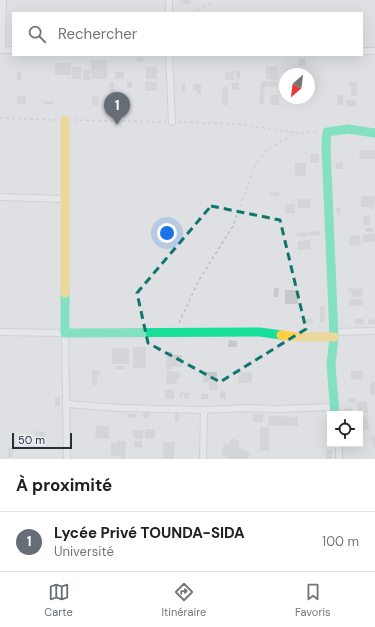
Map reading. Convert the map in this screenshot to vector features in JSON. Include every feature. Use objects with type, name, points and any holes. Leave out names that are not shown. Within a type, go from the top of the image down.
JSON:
[{"type":"street","points":[[3,0],[1,50],[12,50]]},
{"type":"street","points":[[169,0],[169,12]]},
{"type":"street","points":[[363,51],[375,51]]},
{"type":"street","points":[[169,56],[172,122]]},
{"type":"street","points":[[65,120],[65,332],[67,459]]},
{"type":"street","points":[[67,404],[119,408],[204,410],[248,408],[334,411],[331,365],[334,335],[326,146],[327,132],[348,129],[375,133]]},
{"type":"street","points":[[0,198],[65,199]]},
{"type":"street","points":[[0,332],[260,332],[296,337],[375,331]]},
{"type":"street","points":[[203,459],[204,410]]},
{"type":"street","points":[[339,447],[339,459]]},
{"type":"path","points":[[195,12],[210,4],[212,0]]},
{"type":"path","points":[[0,118],[238,124],[298,133],[327,132]]},
{"type":"path","points":[[175,332],[199,280],[233,226],[255,165],[268,149],[298,133]]},
{"type":"highlighted area","points":[[211,206],[280,220],[306,329],[220,382],[148,343],[137,293]]},
{"type":"building","points":[[181,0],[191,0],[190,5],[180,3]]},
{"type":"building","points":[[136,57],[143,57],[143,62],[136,61]]},
{"type":"building","points":[[305,57],[306,65],[299,66],[299,58]]},
{"type":"building","points":[[91,60],[107,60],[107,79],[91,79]]},
{"type":"building","points":[[55,63],[71,63],[71,75],[55,75]]},
{"type":"building","points":[[266,66],[278,66],[277,80],[266,79]]},
{"type":"building","points":[[72,67],[81,67],[81,79],[72,79]]},
{"type":"building","points":[[146,67],[157,67],[157,79],[146,79]]},
{"type":"building","points":[[83,70],[90,70],[90,80],[83,80]]},
{"type":"building","points":[[234,71],[234,80],[225,80],[225,72]]},
{"type":"building","points":[[236,71],[240,71],[240,79],[236,79]]},
{"type":"building","points":[[17,72],[21,72],[21,80],[17,80]]},
{"type":"building","points":[[115,72],[124,72],[124,79],[115,79]]},
{"type":"building","points":[[127,81],[132,82],[132,88],[127,88]]},
{"type":"building","points":[[145,81],[157,82],[156,91],[145,91]]},
{"type":"building","points":[[261,81],[277,82],[277,87],[265,86],[264,105],[259,104]]},
{"type":"building","points":[[110,82],[114,82],[114,98],[109,98]]},
{"type":"building","points":[[349,82],[357,82],[357,96],[351,96],[352,86],[349,86]]},
{"type":"building","points":[[182,83],[185,83],[185,92],[182,92]]},
{"type":"building","points":[[232,83],[239,83],[239,90],[232,90]]},
{"type":"building","points":[[193,84],[201,84],[201,94],[197,94],[197,91],[193,91]]},
{"type":"building","points":[[223,87],[228,87],[228,105],[222,105]]},
{"type":"building","points":[[270,95],[279,95],[279,105],[270,105]]},
{"type":"building","points":[[337,95],[343,95],[343,105],[338,105]]},
{"type":"building","points":[[17,96],[26,96],[26,104],[17,104]]},
{"type":"building","points":[[92,96],[99,96],[98,105],[92,105]]},
{"type":"building","points":[[346,100],[356,100],[356,106],[346,106]]},
{"type":"building","points":[[44,101],[53,101],[53,104],[44,104]]},
{"type":"building","points":[[108,101],[115,101],[115,105],[108,105]]},
{"type":"building","points":[[359,150],[375,150],[375,159],[360,159]]},
{"type":"building","points":[[310,154],[319,154],[319,163],[311,163]]},
{"type":"building","points":[[342,162],[343,169],[336,169],[335,163]]},
{"type":"building","points":[[295,163],[306,163],[306,176],[295,176]]},
{"type":"building","points":[[279,192],[279,196],[270,196],[270,193]]},
{"type":"building","points":[[361,196],[375,196],[374,209],[371,209],[370,207],[361,207]]},
{"type":"building","points":[[298,199],[310,199],[310,208],[298,208]]},
{"type":"building","points":[[295,204],[295,213],[285,213],[285,205]]},
{"type":"building","points":[[336,208],[340,208],[341,215],[337,215]]},
{"type":"building","points":[[370,215],[370,225],[364,225],[363,216]]},
{"type":"building","points":[[366,228],[373,228],[374,232],[366,232]]},
{"type":"building","points":[[320,231],[321,235],[308,236],[308,232]]},
{"type":"building","points":[[307,232],[307,237],[297,237],[296,233]]},
{"type":"building","points":[[363,234],[375,234],[375,242],[363,242]]},
{"type":"building","points":[[360,235],[361,245],[350,246],[350,236]]},
{"type":"building","points":[[310,240],[311,249],[298,250],[298,241]]},
{"type":"building","points":[[274,288],[279,288],[278,297],[274,297]]},
{"type":"building","points":[[348,288],[363,289],[363,297],[352,297],[352,292],[349,292]]},
{"type":"building","points":[[285,290],[298,290],[298,304],[285,304]]},
{"type":"building","points":[[363,299],[363,305],[349,306],[349,300]]},
{"type":"building","points":[[320,306],[325,306],[325,322],[320,322]]},
{"type":"building","points":[[305,319],[313,319],[313,323],[305,323]]},
{"type":"building","points":[[355,319],[364,319],[364,324],[355,324]]},
{"type":"building","points":[[375,319],[375,324],[368,324],[368,320]]},
{"type":"building","points":[[229,340],[237,341],[237,347],[228,347]]},
{"type":"building","points":[[133,347],[146,347],[146,368],[133,368]]},
{"type":"building","points":[[112,348],[129,348],[129,364],[112,364]]},
{"type":"building","points":[[167,352],[172,352],[172,355],[182,355],[182,367],[171,367],[171,369],[166,369]]},
{"type":"building","points":[[115,366],[125,366],[125,369],[115,369]]},
{"type":"building","points":[[92,370],[101,371],[100,375],[97,375],[97,385],[92,385]]},
{"type":"building","points":[[167,371],[180,372],[180,378],[177,378],[177,384],[166,384]]},
{"type":"building","points":[[351,371],[363,371],[363,380],[351,379]]},
{"type":"building","points":[[203,372],[217,372],[217,390],[209,390],[209,383],[203,383]]},
{"type":"building","points":[[239,372],[252,372],[252,383],[238,383]]},
{"type":"building","points":[[370,382],[375,382],[375,395],[370,395]]},
{"type":"building","points":[[165,390],[174,390],[174,399],[165,399]]},
{"type":"building","points":[[221,391],[226,391],[226,399],[220,398]]},
{"type":"building","points":[[180,392],[190,393],[189,399],[184,398],[184,394],[182,394],[182,398],[180,398]]},
{"type":"building","points":[[201,394],[208,394],[208,399],[201,399]]},
{"type":"building","points":[[55,397],[60,397],[60,406],[55,406]]},
{"type":"building","points":[[355,398],[356,402],[349,403],[348,399]]},
{"type":"building","points":[[367,401],[368,413],[358,411],[357,402]]},
{"type":"building","points":[[352,408],[352,411],[344,411],[344,409]]},
{"type":"building","points":[[143,413],[149,413],[149,418],[143,418]]},
{"type":"building","points":[[175,413],[179,413],[179,422],[175,421]]},
{"type":"building","points":[[127,414],[136,414],[136,418],[127,418]]},
{"type":"building","points":[[253,414],[263,414],[263,422],[253,422]]},
{"type":"building","points":[[367,415],[369,430],[363,431],[363,416]]},
{"type":"building","points":[[269,416],[298,417],[298,426],[268,426]]},
{"type":"building","points":[[96,426],[109,426],[109,439],[95,438]]},
{"type":"building","points":[[260,427],[269,427],[269,451],[260,451]]},
{"type":"building","points":[[145,429],[155,429],[155,439],[145,438]]},
{"type":"building","points":[[133,430],[143,430],[143,439],[133,438]]},
{"type":"building","points":[[35,431],[46,432],[45,440],[35,440]]},
{"type":"building","points":[[372,436],[375,436],[375,447],[373,448]]},
{"type":"building","points":[[231,438],[240,441],[238,447],[250,452],[248,459],[230,459],[221,456],[224,443],[229,445]]},
{"type":"building","points":[[118,441],[126,441],[125,459],[121,459],[121,456],[111,456],[111,443],[118,443]]},
{"type":"building","points":[[134,441],[142,441],[142,448],[134,447]]},
{"type":"building","points":[[163,442],[175,442],[174,459],[163,459]]},
{"type":"building","points":[[8,448],[13,448],[13,457],[8,457]]},
{"type":"building","points":[[326,449],[332,450],[332,459],[326,459]]},
{"type":"traffic: fast","points":[[335,411],[331,365],[334,337],[326,146],[327,132],[348,129],[375,133]]},
{"type":"traffic: fast","points":[[65,293],[65,333],[260,332],[281,335]]},
{"type":"traffic: slow","points":[[65,120],[65,293]]},
{"type":"traffic: slow","points":[[281,335],[297,337],[334,337]]},
{"type":"place","name":"Lycée Privé TOUNDA-SIDA","points":[[117,125]]}]
